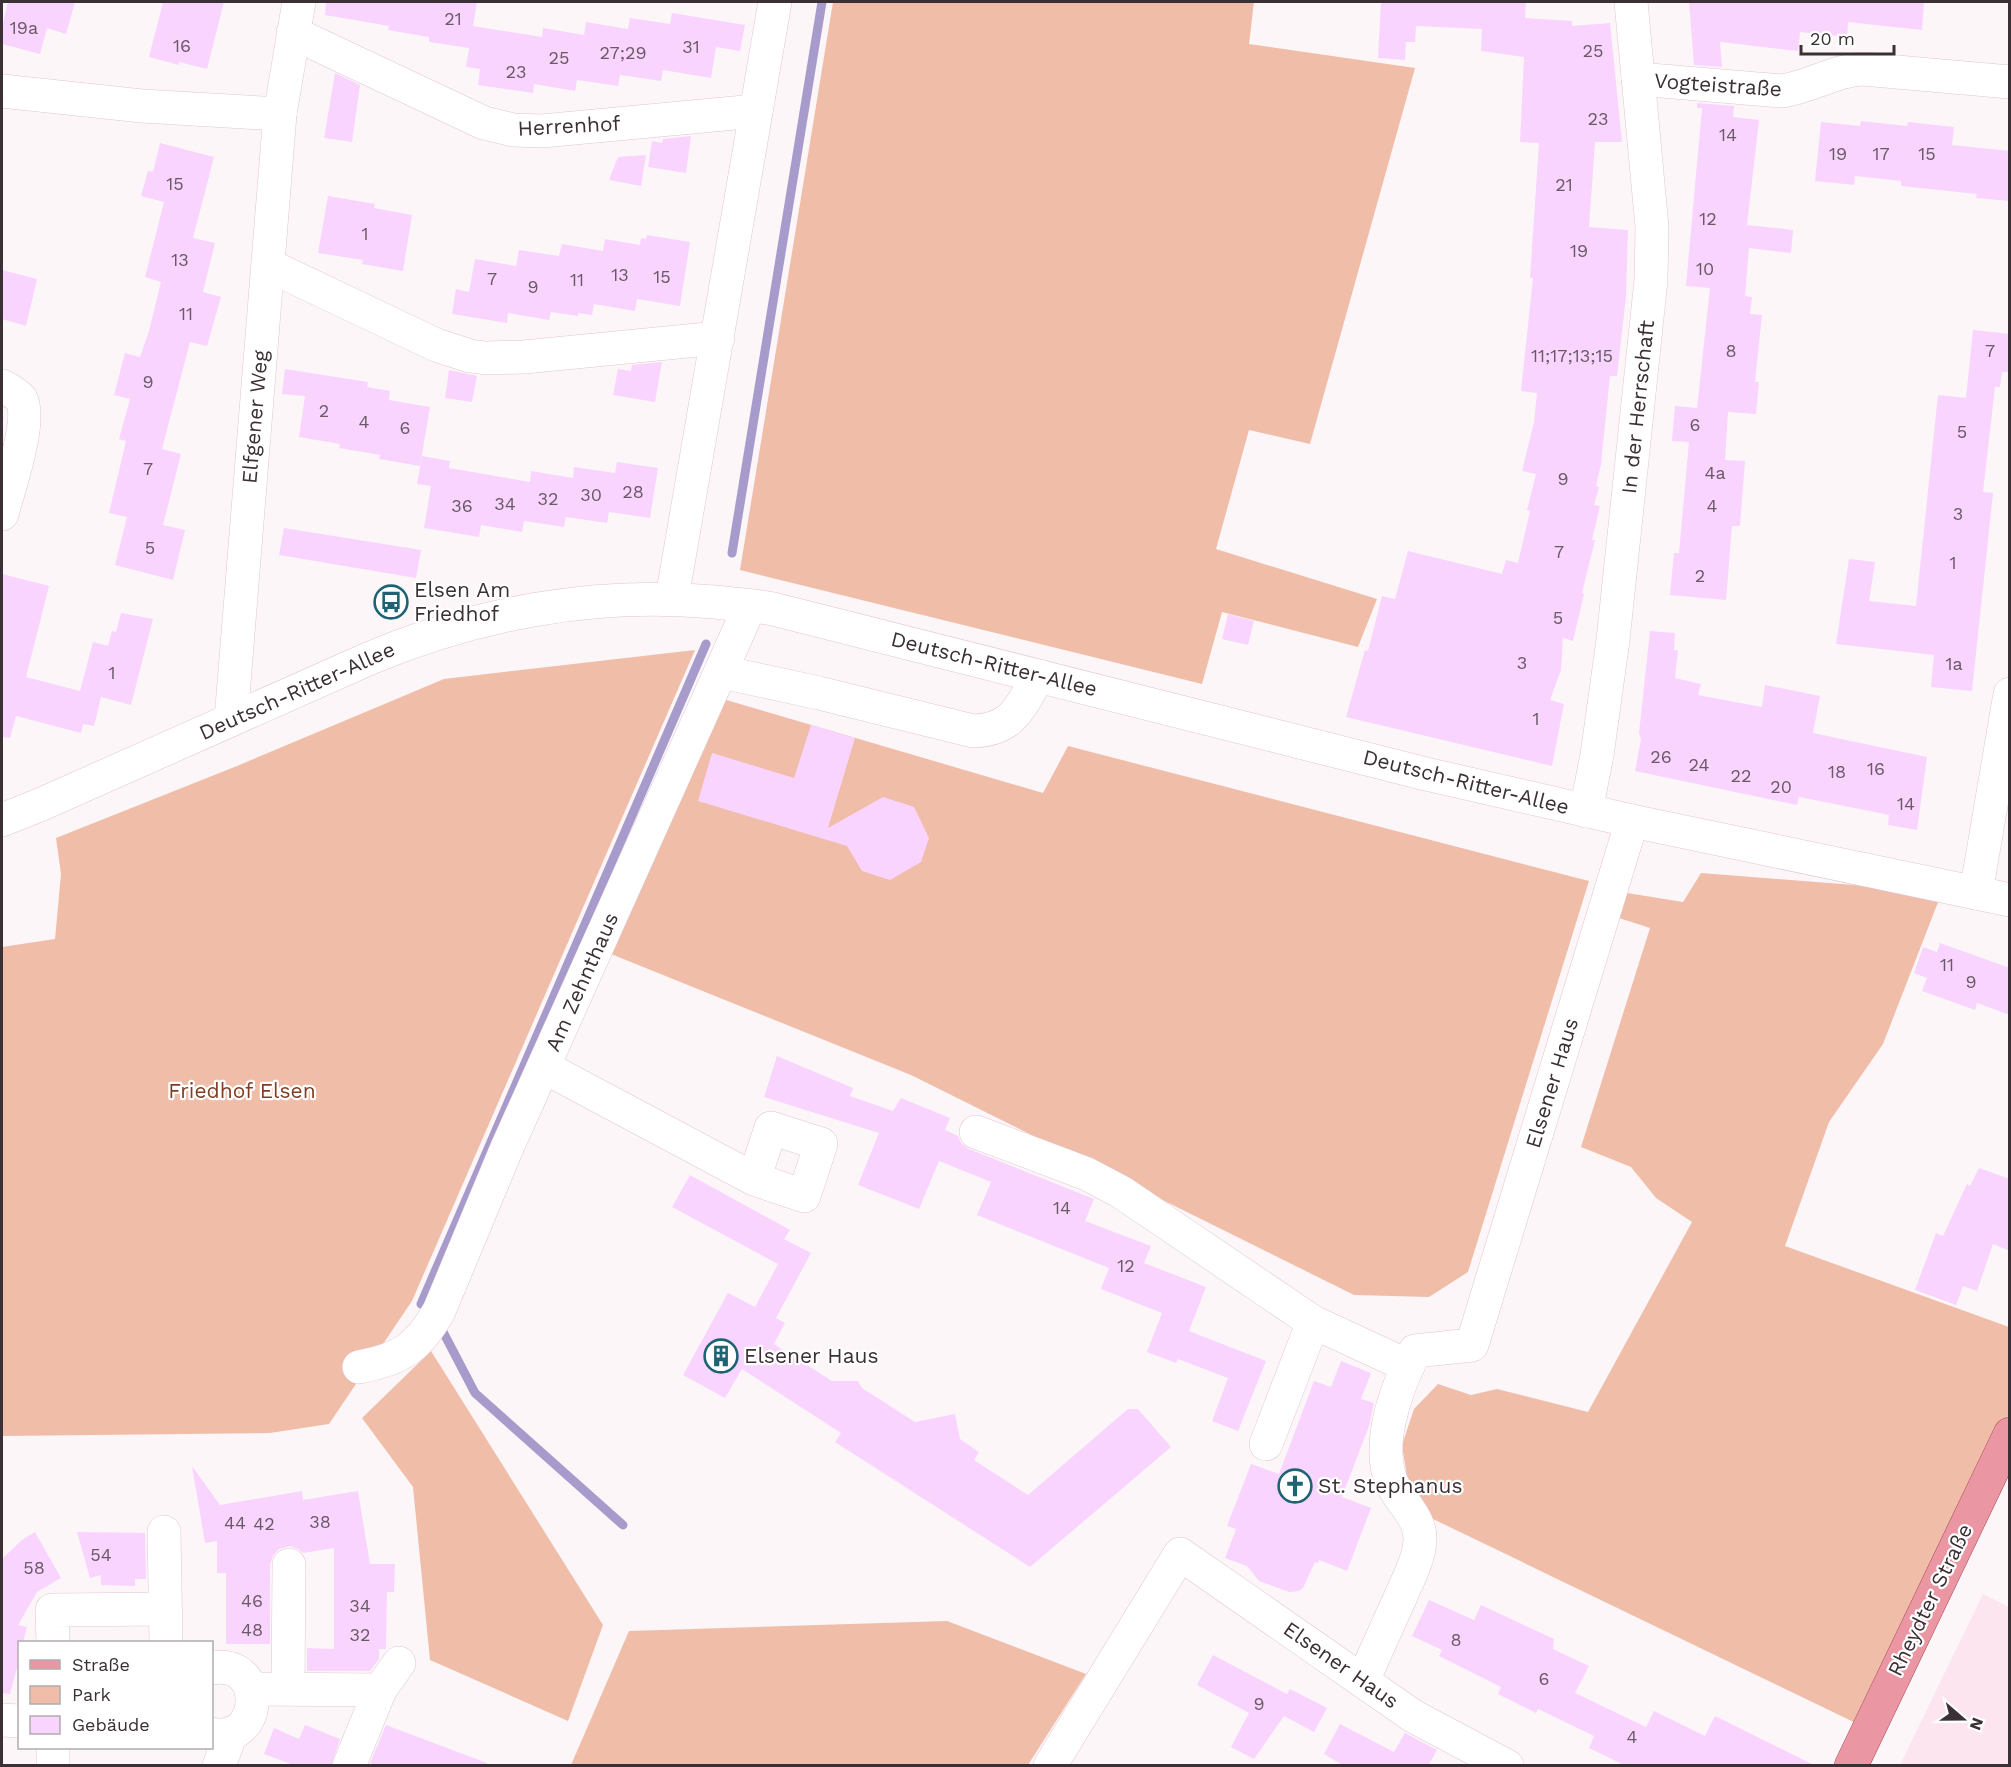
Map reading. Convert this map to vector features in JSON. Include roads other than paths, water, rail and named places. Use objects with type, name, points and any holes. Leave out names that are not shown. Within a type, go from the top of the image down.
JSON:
[{"type":"main road","name":"Rheydter Straße","points":[[1851,1766],[2010,1434]]},
{"type":"street","points":[[672,598],[775,2]]},
{"type":"street","name":"In der Herrschaft","points":[[1586,811],[1597,754],[1610,660],[1651,280],[1652,227],[1631,2]]},
{"type":"street","name":"Herrenhof","points":[[296,17],[484,123],[513,130],[542,131],[756,111]]},
{"type":"street","name":"Elfgener Weg","points":[[231,720],[280,114],[296,17]]},
{"type":"street","name":"Vogteistraße","points":[[1638,79],[1780,91],[1799,88],[1842,72],[1863,69],[2010,82]]},
{"type":"street","points":[[2,91],[142,106],[280,114]]},
{"type":"street","points":[[268,265],[436,345],[478,357],[524,357],[718,338]]},
{"type":"street","points":[[2,386],[21,399],[25,416],[22,437],[2,514]]},
{"type":"street","name":"Deutsch-Ritter-Allee","points":[[2,820],[394,648],[447,630],[514,613],[565,604],[672,598],[785,612],[1426,774],[1632,821],[2010,900]]},
{"type":"street","name":"Am Zehnthaus","points":[[359,1367],[390,1360],[405,1352],[424,1335],[439,1311],[506,1150],[750,606]]},
{"type":"street","points":[[722,672],[973,731],[998,728],[1010,719],[1039,675]]},
{"type":"street","points":[[1976,893],[2010,694]]},
{"type":"street","name":"Elsener Haus","points":[[1408,1366],[1415,1351],[1472,1345],[1632,821]]},
{"type":"street","points":[[544,1067],[754,1179]]},
{"type":"street","points":[[976,1131],[1087,1174],[1111,1186],[1313,1322],[1408,1366],[1391,1416],[1388,1433],[1388,1464],[1389,1476],[1395,1490],[1417,1522],[1420,1538],[1413,1568],[1363,1680]]},
{"type":"street","points":[[1266,1444],[1313,1322]]},
{"type":"street","points":[[164,1532],[166,1641]]},
{"type":"street","name":"Elsener Haus","points":[[1050,1766],[1180,1554],[1427,1725],[1507,1766]]},
{"type":"street","points":[[288,1688],[289,1565]]},
{"type":"street","points":[[52,1641],[52,1610],[165,1609]]},
{"type":"street","points":[[349,1766],[380,1690],[399,1663]]},
{"type":"street","points":[[213,1668],[220,1666],[244,1677],[252,1689],[253,1702],[250,1715],[242,1726],[221,1734],[219,1766]]},
{"type":"street","points":[[252,1689],[380,1690]]},
{"type":"street","points":[[2,1720],[18,1721]]},
{"type":"street","points":[[53,1749],[53,1766]]},
{"type":"waterway","points":[[732,553],[822,2]]},
{"type":"waterway","points":[[421,1304],[706,644]]},
{"type":"waterway","points":[[440,1326],[475,1393],[623,1525]]},
{"type":"place","name":"Elsen Am Friedhof","points":[[391,602]]},
{"type":"place","name":"Elsener Haus","points":[[721,1356]]},
{"type":"place","name":"St. Stephanus","points":[[1295,1486]]},
{"type":"park label","name":"Friedhof Elsen","points":[[242,1091]]}]
